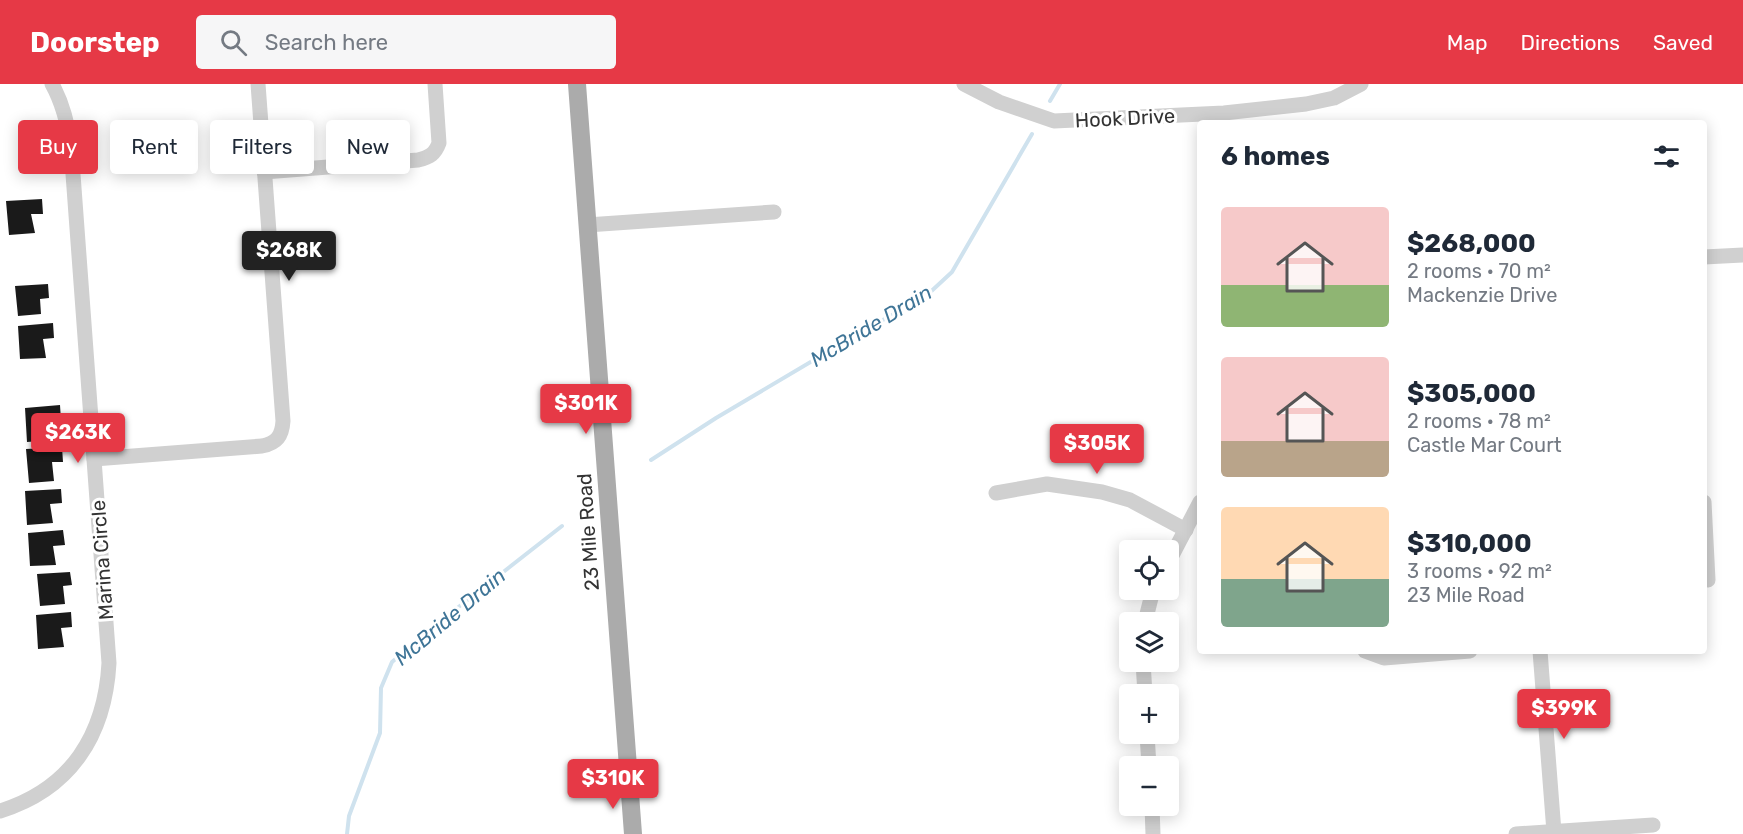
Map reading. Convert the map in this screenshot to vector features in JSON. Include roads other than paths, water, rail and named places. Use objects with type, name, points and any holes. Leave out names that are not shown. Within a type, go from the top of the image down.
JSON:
[{"type":"main road","name":"23 Mile Road","points":[[577,84],[633,834]]},
{"type":"street","name":"Marina Circle","points":[[0,811],[17,806],[47,789],[72,766],[95,732],[106,698],[109,663],[71,147],[62,106],[51,84]]},
{"type":"street","points":[[258,84],[260,120]]},
{"type":"street","points":[[314,168],[418,160],[435,153],[439,138],[435,84]]},
{"type":"street","name":"Hook Drive","points":[[964,84],[999,102],[1054,121],[1225,118],[1334,98],[1361,84]]},
{"type":"street","points":[[94,459],[262,446],[278,438],[283,428],[283,421],[264,174]]},
{"type":"street","points":[[587,225],[774,212]]},
{"type":"street","points":[[1707,257],[1743,255]]},
{"type":"street","points":[[996,493],[1047,484],[1101,492],[1130,500],[1186,530]]},
{"type":"street","points":[[1179,543],[1197,508]]},
{"type":"street","points":[[1707,560],[1708,580]]},
{"type":"street","points":[[1373,654],[1384,658],[1433,654]]},
{"type":"street","points":[[1540,654],[1554,832]]},
{"type":"street","points":[[1152,816],[1153,834]]},
{"type":"street","points":[[1516,834],[1653,825]]},
{"type":"waterway","name":"McBride Drain","points":[[1050,101],[1060,84]]},
{"type":"waterway","name":"McBride Drain","points":[[651,460],[716,418],[925,297],[952,272],[1032,134]]},
{"type":"waterway","name":"McBride Drain","points":[[347,834],[349,816],[380,733],[381,688],[392,662],[562,526]]}]
